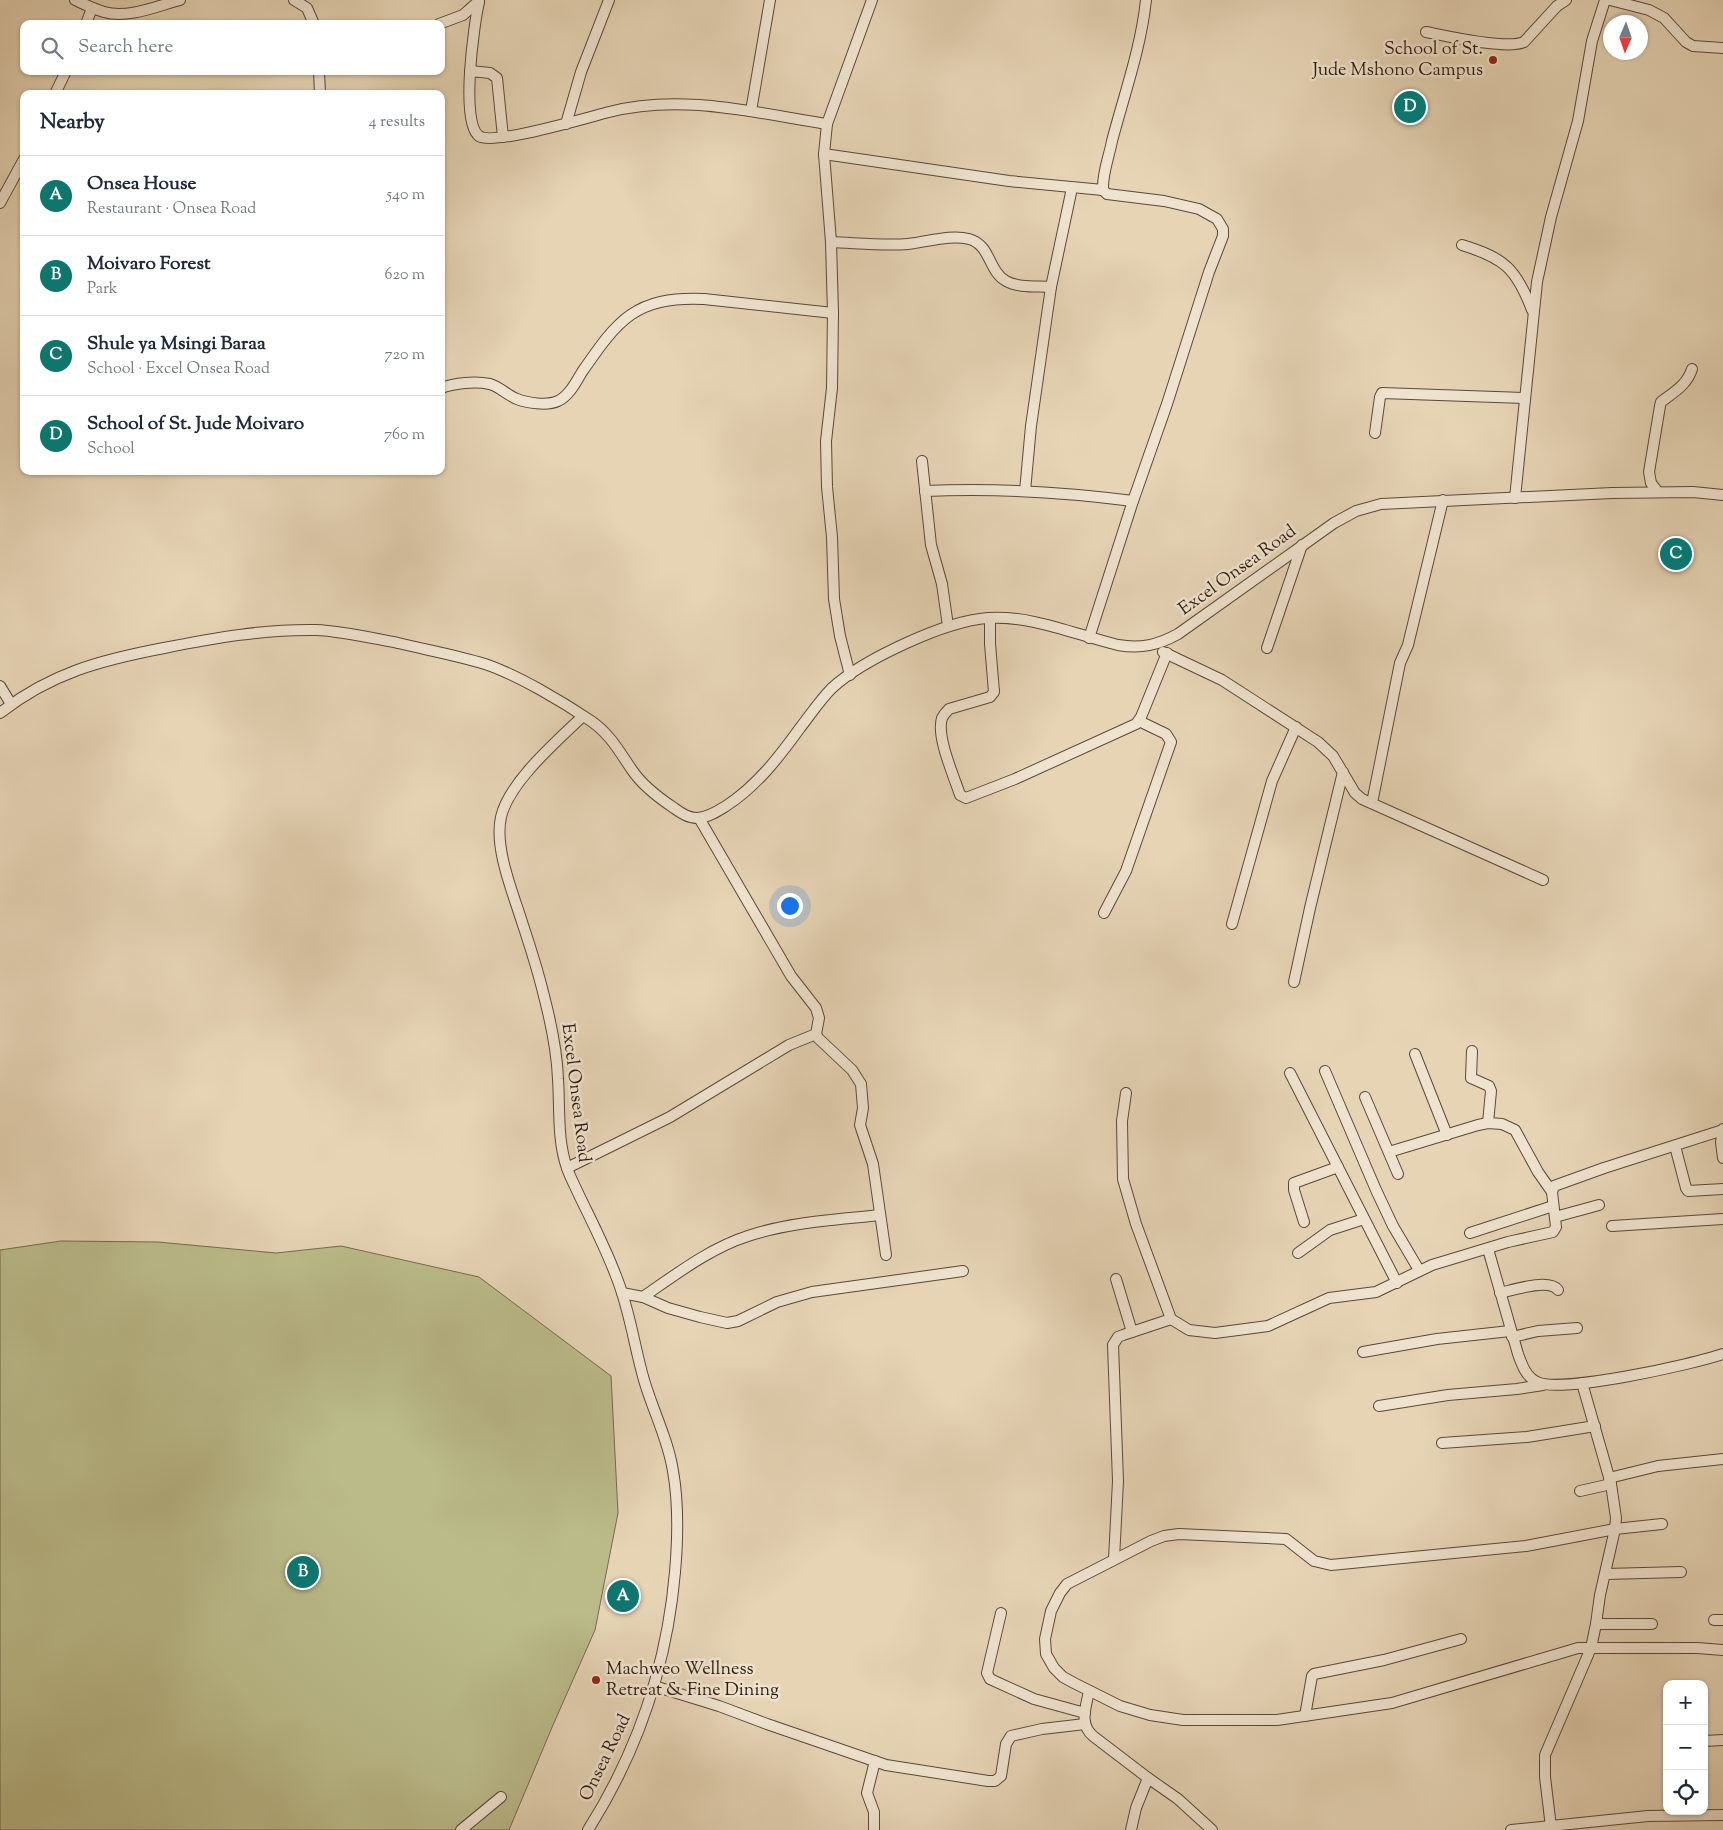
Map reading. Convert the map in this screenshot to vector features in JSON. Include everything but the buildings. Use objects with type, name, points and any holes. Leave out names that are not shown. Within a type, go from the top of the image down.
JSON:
[{"type":"street","points":[[80,1],[92,8],[105,12],[124,13],[180,0]]},
{"type":"street","points":[[294,0],[307,8],[312,20]]},
{"type":"street","points":[[566,124],[581,72],[608,0]]},
{"type":"street","points":[[751,111],[770,0]]},
{"type":"street","points":[[850,675],[840,636],[834,598],[832,537],[827,487],[826,441],[832,388],[833,313],[832,242],[824,154],[828,124],[872,0]]},
{"type":"street","points":[[1103,190],[1103,182],[1114,133],[1140,35],[1146,0]]},
{"type":"street","points":[[1426,32],[1499,44],[1519,45],[1557,6],[1566,0]]},
{"type":"street","points":[[1515,498],[1538,275],[1547,232],[1578,121],[1592,40],[1605,0]]},
{"type":"street","points":[[1610,0],[1649,10],[1664,18],[1686,42],[1693,46],[1723,48]]},
{"type":"street","points":[[479,1],[472,38],[470,70],[471,113],[475,132],[478,136],[486,138],[503,137],[566,124],[611,111],[657,104],[684,104],[751,111],[828,124]]},
{"type":"street","points":[[445,22],[463,15],[479,1]]},
{"type":"street","points":[[88,20],[92,8]]},
{"type":"street","points":[[470,70],[490,73],[497,78],[503,137]]},
{"type":"street","points":[[57,90],[64,75]]},
{"type":"street","points":[[319,75],[320,90]]},
{"type":"street","points":[[824,154],[982,178],[1103,190],[1107,194],[1164,201],[1199,209],[1217,219],[1223,229],[1221,244],[1209,272],[1089,638]]},
{"type":"street","points":[[0,204],[20,166]]},
{"type":"street","points":[[1025,492],[1031,426],[1051,287],[1072,188]]},
{"type":"street","points":[[832,242],[894,244],[946,238],[968,239],[981,245],[1004,280],[1015,284],[1051,287]]},
{"type":"street","points":[[1462,245],[1498,259],[1508,266],[1522,285],[1533,311]]},
{"type":"street","points":[[445,387],[469,383],[490,384],[518,399],[542,403],[558,401],[567,394],[609,333],[619,323],[641,309],[665,301],[687,298],[704,299],[833,313]]},
{"type":"street","points":[[1658,492],[1651,483],[1649,472],[1661,402],[1682,386],[1688,379],[1692,369]]},
{"type":"street","points":[[1375,433],[1382,393],[1524,398]]},
{"type":"street","points":[[922,461],[931,545],[942,584],[948,626]]},
{"type":"street","points":[[925,492],[960,490],[1025,492],[1133,501]]},
{"type":"street","name":"Excel Onsea Road","points":[[699,818],[720,810],[749,789],[789,744],[829,691],[850,675],[896,650],[948,626],[990,618],[1023,620],[1131,648],[1149,646],[1178,634],[1302,545],[1347,515],[1366,507],[1381,504],[1443,500],[1587,494],[1693,492],[1723,496]]},
{"type":"street","points":[[1372,804],[1400,663],[1408,645],[1443,500]]},
{"type":"street","points":[[1267,648],[1302,545]]},
{"type":"street","points":[[990,618],[993,695],[950,710],[945,713],[941,723],[945,747],[960,795],[966,798],[1015,779],[1131,727],[1139,721],[1167,653]]},
{"type":"street","points":[[0,713],[37,687],[80,668],[108,660],[220,638],[319,630],[375,638],[488,665],[522,681],[583,716],[614,741],[633,771],[651,791],[678,812],[699,818],[791,976],[816,1008],[819,1018],[816,1034],[820,1041],[852,1070],[860,1084],[862,1108],[860,1125],[873,1164],[886,1255]]},
{"type":"street","points":[[1149,646],[1222,680],[1318,742],[1332,756],[1355,793],[1372,804],[1543,880]]},
{"type":"street","points":[[0,686],[11,704]]},
{"type":"street","name":"Excel Onsea Road","points":[[583,716],[548,750],[520,782],[505,806],[500,828],[501,846],[551,1022],[558,1075],[562,1144],[567,1168],[609,1259],[622,1293],[631,1322],[644,1381],[661,1426],[672,1465],[678,1512],[677,1552]]},
{"type":"street","points":[[1104,913],[1126,871],[1171,742],[1166,734],[1139,721]]},
{"type":"street","points":[[1232,924],[1272,781],[1296,727]]},
{"type":"street","points":[[1294,982],[1343,772]]},
{"type":"street","points":[[567,1168],[670,1117],[789,1045],[816,1034]]},
{"type":"street","points":[[1472,1051],[1471,1078],[1489,1086],[1491,1091],[1488,1123]]},
{"type":"street","points":[[1415,1054],[1447,1135]]},
{"type":"street","points":[[1326,1071],[1376,1190],[1393,1226],[1419,1270]]},
{"type":"street","points":[[1290,1074],[1397,1282]]},
{"type":"street","points":[[1126,1093],[1122,1121],[1123,1179],[1136,1224],[1171,1319],[1190,1330],[1203,1333],[1268,1326],[1329,1298],[1376,1292],[1432,1265],[1508,1242],[1553,1232],[1556,1227],[1552,1192],[1554,1186],[1723,1130],[1721,1142],[1723,1158]]},
{"type":"street","points":[[1365,1097],[1398,1174]]},
{"type":"street","points":[[1389,1152],[1488,1123],[1502,1124],[1515,1130],[1538,1172],[1552,1192]]},
{"type":"street","points":[[1675,1146],[1688,1191],[1723,1189]]},
{"type":"street","points":[[1304,1222],[1294,1190],[1294,1183],[1338,1167]]},
{"type":"street","points":[[1470,1233],[1554,1212],[1599,1205]]},
{"type":"street","points":[[643,1297],[697,1261],[747,1236],[801,1225],[880,1214]]},
{"type":"street","points":[[1298,1254],[1330,1230],[1364,1219]]},
{"type":"street","points":[[1612,1226],[1723,1219]]},
{"type":"street","points":[[1488,1249],[1511,1334],[1524,1369],[1533,1380],[1544,1385]]},
{"type":"street","points":[[622,1293],[643,1297],[679,1312],[732,1323],[777,1302],[795,1296],[840,1287],[964,1270]]},
{"type":"street","points":[[1116,1279],[1132,1332]]},
{"type":"street","points":[[1500,1293],[1541,1284],[1550,1284],[1558,1290]]},
{"type":"street","points":[[1114,1559],[1118,1481],[1113,1345],[1118,1337],[1171,1319]]},
{"type":"street","points":[[1363,1352],[1437,1339],[1577,1328]]},
{"type":"street","points":[[1379,1406],[1544,1385],[1582,1383],[1684,1365],[1723,1354]]},
{"type":"street","points":[[1551,1826],[1545,1777],[1545,1755],[1591,1648],[1600,1595],[1615,1529],[1610,1481],[1582,1383]]},
{"type":"street","points":[[1442,1443],[1527,1437],[1595,1426]]},
{"type":"street","points":[[1580,1491],[1658,1466],[1723,1459]]},
{"type":"street","points":[[1662,1524],[1615,1529],[1526,1546],[1331,1565],[1314,1561],[1286,1539],[1179,1534],[1164,1536],[1114,1559],[1067,1584],[1056,1601],[1047,1628],[1045,1646],[1049,1661],[1063,1676],[1089,1691],[1134,1711],[1183,1720],[1277,1720],[1392,1703],[1573,1649],[1697,1648],[1723,1650]]},
{"type":"street","name":"Onsea Road","points":[[588,1830],[622,1770],[645,1716],[667,1632],[677,1552]]},
{"type":"street","points":[[1606,1574],[1681,1572]]},
{"type":"street","points":[[1001,1613],[987,1673],[990,1679],[1034,1699],[1085,1713]]},
{"type":"street","points":[[1596,1624],[1652,1624]]},
{"type":"street","points":[[1305,1716],[1312,1676],[1314,1674],[1384,1660],[1461,1639]]},
{"type":"street","points":[[654,1686],[719,1706],[899,1768],[995,1781],[1003,1773],[1006,1744],[1011,1736],[1042,1729],[1084,1724]]},
{"type":"street","points":[[1089,1691],[1084,1724],[1086,1729],[1178,1799],[1212,1830]]},
{"type":"street","points":[[1708,1741],[1723,1740]]},
{"type":"street","points":[[874,1830],[874,1812],[867,1793],[875,1761]]},
{"type":"street","points":[[1132,1830],[1136,1808],[1148,1778]]},
{"type":"street","points":[[461,1830],[501,1797]]},
{"type":"street","points":[[1511,1830],[1551,1826],[1608,1826],[1648,1816],[1723,1815]]},
{"type":"green space","points":[[61,1241],[158,1242],[276,1253],[341,1246],[479,1277],[611,1376],[618,1513],[595,1630],[509,1830],[0,1830],[0,1250]]},
{"type":"place","name":"School of St. Jude Mshono Campus","points":[[1493,60]]},
{"type":"place","name":"School of St. Jude Moivaro","points":[[1410,107]]},
{"type":"place","name":"Shule ya Msingi Baraa","points":[[1676,554]]},
{"type":"place","name":"Moivaro Forest","points":[[303,1572]]},
{"type":"place","name":"Onsea House","points":[[623,1596]]},
{"type":"place","name":"Machweo Wellness Retreat & Fine Dining","points":[[596,1680]]}]
